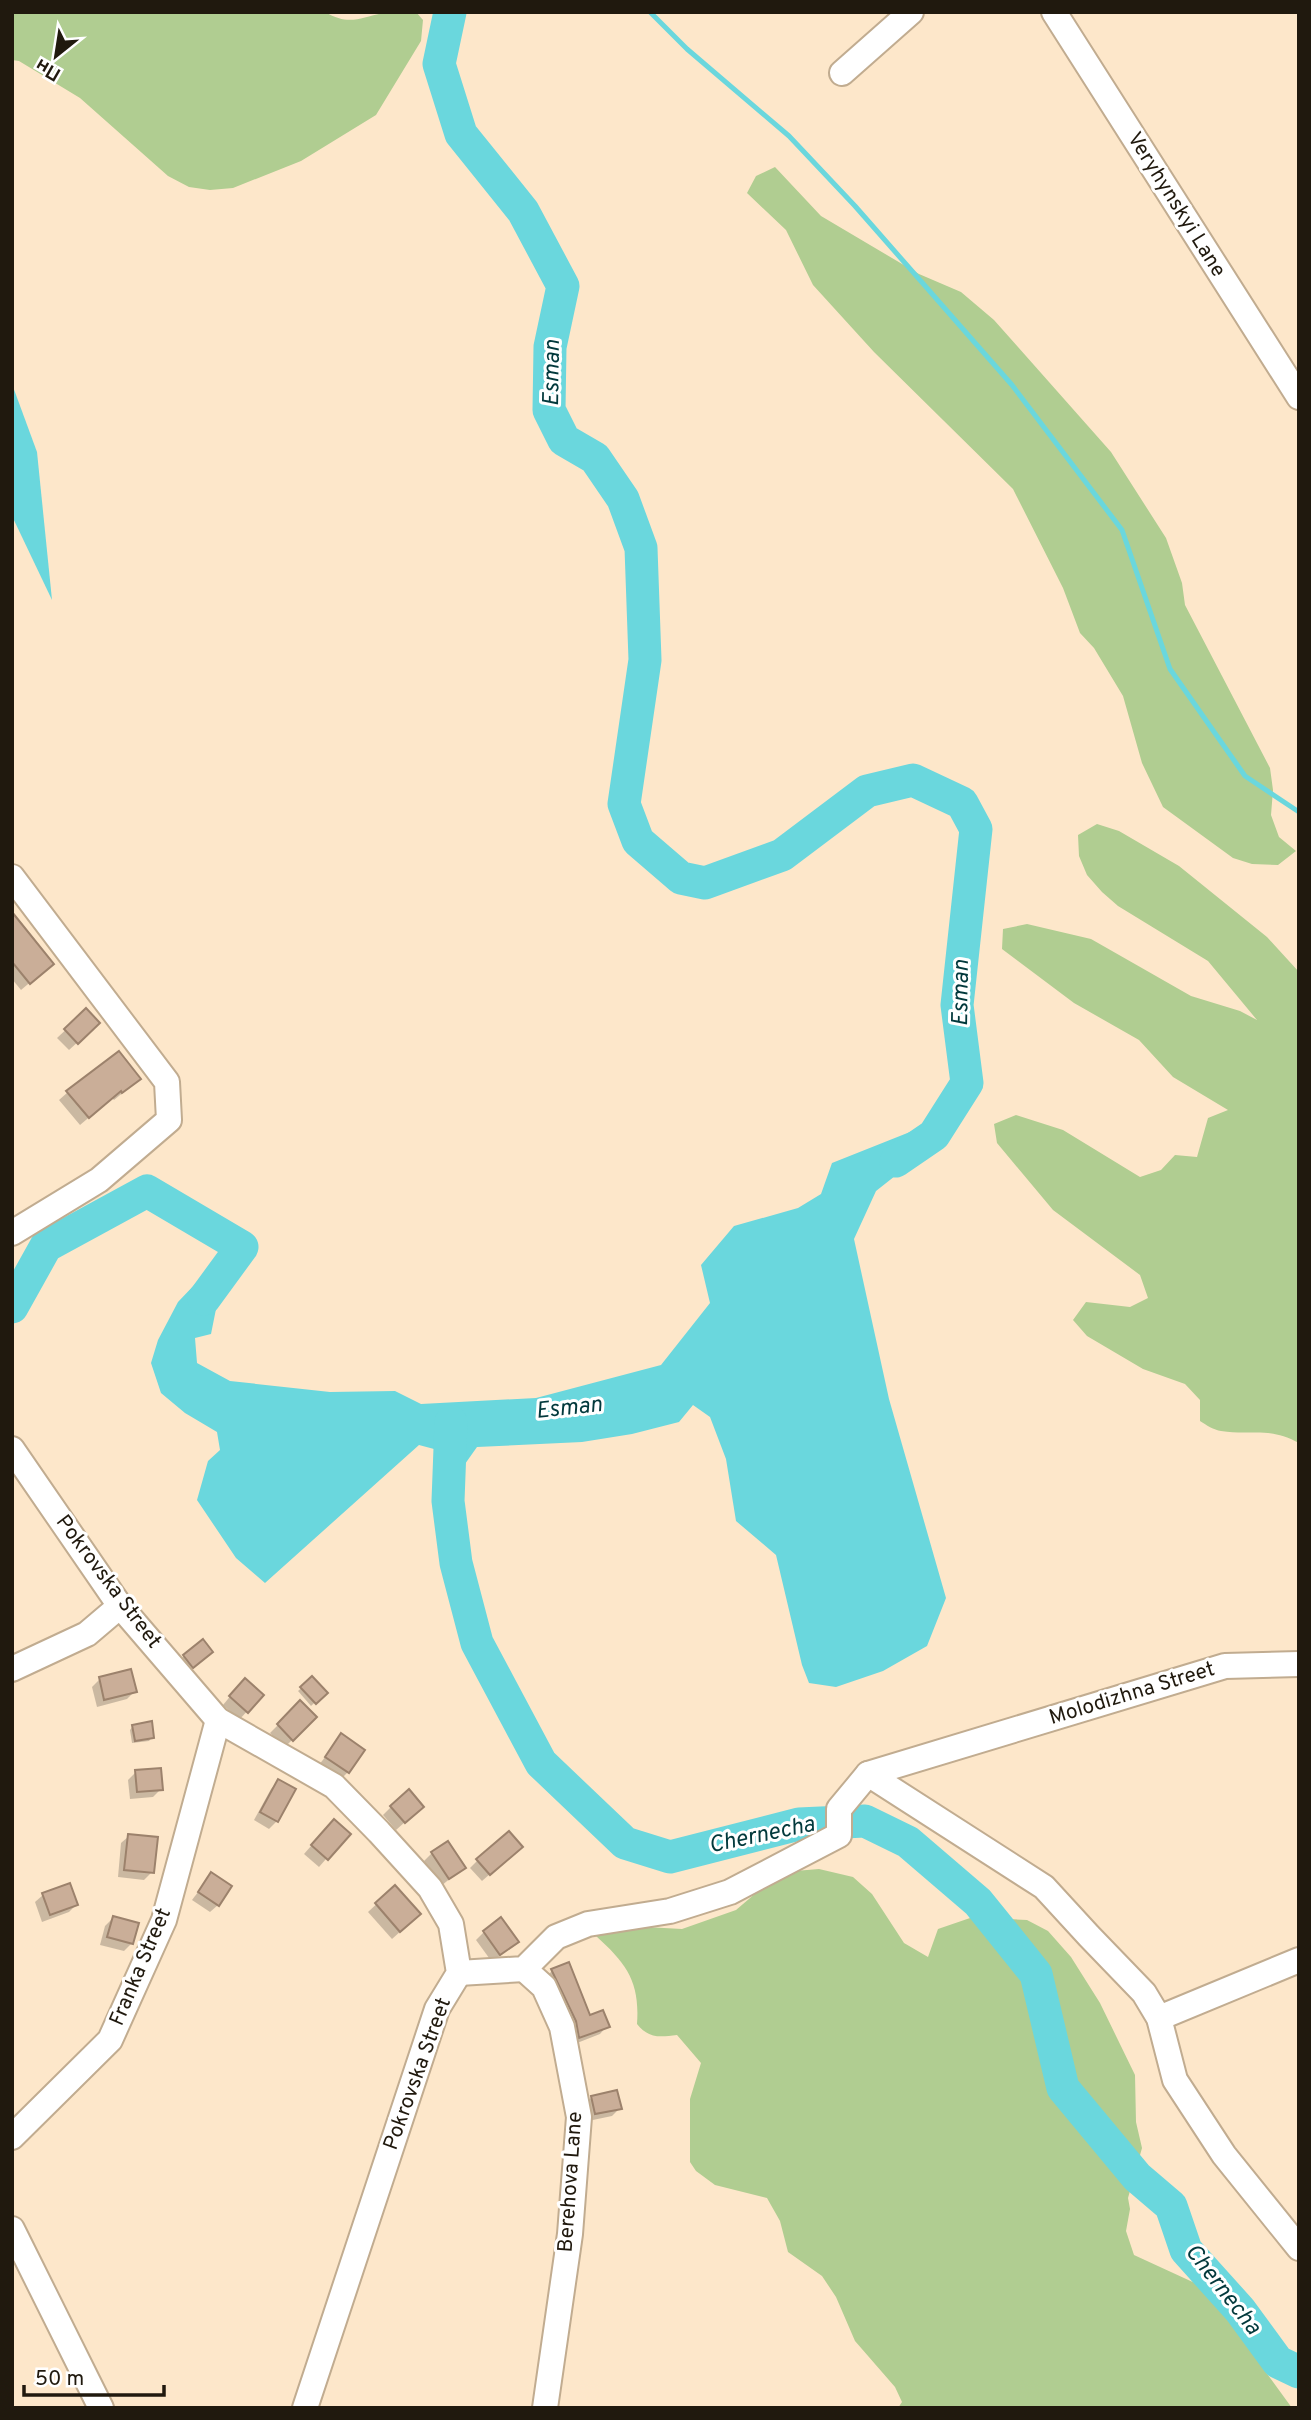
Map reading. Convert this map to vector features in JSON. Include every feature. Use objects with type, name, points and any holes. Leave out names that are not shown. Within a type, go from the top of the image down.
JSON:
[{"type":"street","points":[[842,73],[911,12]]},
{"type":"street","name":"Veryhynskyi Lane","points":[[1054,12],[1299,397]]},
{"type":"street","points":[[12,877],[167,1082],[169,1120],[99,1180],[12,1233]]},
{"type":"street","name":"Pokrovska Street","points":[[12,1449],[120,1606],[218,1720],[334,1786],[430,1888],[451,1924],[459,1973],[437,2009],[305,2408]]},
{"type":"street","points":[[12,1669],[87,1634],[120,1606]]},
{"type":"street","name":"Molodizhna Street","points":[[868,1774],[1225,1665],[1299,1664]]},
{"type":"street","name":"Franka Street","points":[[12,2137],[110,2040],[164,1920],[218,1720]]},
{"type":"street","points":[[459,1973],[524,1969],[556,1937],[587,1924],[670,1911],[730,1892],[839,1835],[839,1809],[868,1774],[1044,1887],[1088,1937],[1144,1993],[1159,2018],[1175,2080],[1224,2155],[1299,2248]]},
{"type":"street","points":[[1159,2018],[1299,1960]]},
{"type":"street","name":"Berehova Lane","points":[[524,1969],[544,1987],[562,2027],[579,2117],[570,2234],[545,2408]]},
{"type":"street","points":[[12,2229],[101,2408]]},
{"type":"green space","points":[[12,12],[325,12],[348,20],[387,12],[416,12],[423,20],[421,41],[376,115],[301,161],[233,188],[210,190],[189,187],[168,176],[80,98],[19,61],[12,60]]},
{"type":"green space","points":[[775,167],[821,216],[919,274],[961,292],[994,320],[1111,452],[1166,538],[1182,583],[1185,605],[1270,768],[1273,790],[1271,815],[1279,837],[1296,851],[1278,865],[1252,864],[1233,858],[1163,807],[1142,763],[1123,696],[1094,648],[1080,633],[1063,588],[1013,489],[874,352],[813,285],[786,230],[747,193],[756,176]]},
{"type":"green space","points":[[1097,824],[1119,831],[1179,866],[1267,937],[1299,972],[1299,1443],[1278,1435],[1232,1432],[1210,1427],[1200,1421],[1200,1400],[1185,1384],[1143,1369],[1087,1336],[1073,1320],[1086,1302],[1130,1307],[1148,1298],[1140,1275],[1053,1210],[997,1143],[994,1124],[1016,1115],[1063,1130],[1140,1177],[1161,1170],[1175,1155],[1197,1157],[1208,1118],[1228,1110],[1173,1077],[1139,1040],[1074,1003],[1002,949],[1003,929],[1027,924],[1091,939],[1191,996],[1240,1011],[1257,1020],[1208,961],[1118,906],[1087,875],[1079,856],[1078,835]]},
{"type":"green space","points":[[819,1869],[853,1877],[872,1894],[904,1943],[928,1957],[938,1929],[973,1917],[1027,1920],[1048,1931],[1071,1957],[1100,2003],[1135,2075],[1136,2122],[1142,2148],[1128,2198],[1130,2209],[1126,2231],[1134,2255],[1247,2307],[1265,2371],[1292,2408],[898,2408],[902,2402],[895,2387],[855,2341],[836,2297],[822,2276],[788,2252],[780,2221],[767,2198],[715,2185],[696,2171],[690,2162],[690,2099],[701,2063],[677,2035],[650,2035],[641,2029],[637,2024],[634,1985],[623,1965],[596,1936],[609,1925],[682,1929],[736,1910],[763,1887],[795,1871]]},
{"type":"water","points":[[12,384],[37,452],[52,600],[12,516]]},
{"type":"water","points":[[920,1128],[934,1135],[914,1161],[876,1191],[854,1239],[889,1399],[946,1598],[927,1646],[883,1671],[836,1687],[809,1683],[802,1665],[776,1555],[736,1521],[726,1459],[710,1417],[693,1405],[679,1422],[632,1434],[582,1442],[477,1447],[460,1471],[449,1453],[419,1445],[265,1583],[236,1558],[197,1500],[208,1461],[220,1450],[217,1432],[185,1413],[161,1393],[151,1363],[158,1340],[178,1302],[198,1281],[230,1263],[220,1289],[211,1334],[195,1338],[197,1363],[230,1381],[330,1392],[395,1391],[421,1404],[536,1398],[661,1365],[710,1303],[701,1265],[734,1226],[798,1208],[821,1194],[832,1163]]},
{"type":"building","points":[[12,912],[54,964],[30,984],[12,962]]},
{"type":"building","points":[[86,1008],[100,1023],[78,1044],[64,1029]]},
{"type":"building","points":[[119,1051],[141,1079],[122,1093],[121,1091],[89,1118],[66,1091]]},
{"type":"building","points":[[203,1639],[213,1652],[193,1668],[183,1655]]},
{"type":"building","points":[[131,1669],[137,1692],[104,1700],[99,1677]]},
{"type":"building","points":[[312,1676],[328,1693],[316,1704],[300,1687]]},
{"type":"building","points":[[245,1678],[264,1695],[248,1713],[229,1696]]},
{"type":"building","points":[[300,1700],[317,1717],[293,1741],[277,1724]]},
{"type":"building","points":[[152,1721],[154,1738],[135,1741],[132,1725]]},
{"type":"building","points":[[341,1733],[365,1750],[349,1773],[325,1757]]},
{"type":"building","points":[[161,1768],[163,1790],[137,1792],[135,1770]]},
{"type":"building","points":[[278,1779],[296,1789],[278,1822],[260,1812]]},
{"type":"building","points":[[409,1789],[424,1807],[405,1823],[390,1806]]},
{"type":"building","points":[[334,1819],[351,1834],[328,1860],[311,1845]]},
{"type":"building","points":[[509,1831],[523,1847],[490,1875],[476,1859]]},
{"type":"building","points":[[128,1834],[158,1837],[154,1873],[124,1870]]},
{"type":"building","points":[[448,1841],[466,1868],[449,1879],[431,1852]]},
{"type":"building","points":[[211,1872],[232,1886],[219,1906],[198,1892]]},
{"type":"building","points":[[70,1883],[78,1905],[50,1915],[42,1893]]},
{"type":"building","points":[[395,1885],[421,1914],[400,1932],[375,1903]]},
{"type":"building","points":[[113,1916],[139,1923],[133,1944],[107,1937]]},
{"type":"building","points":[[501,1917],[519,1942],[500,1955],[483,1931]]},
{"type":"building","points":[[569,1962],[590,2015],[603,2010],[610,2027],[579,2038],[576,2021],[551,1969]]},
{"type":"building","points":[[617,2090],[622,2109],[595,2114],[591,2096]]},
{"type":"waterway","name":"Esman","points":[[450,12],[439,64],[461,134],[523,211],[563,286],[550,347],[549,410],[564,440],[595,458],[623,499],[641,548],[645,660],[624,804],[638,841],[681,878],[705,883],[782,855],[867,791],[913,780],[962,803],[976,829],[957,1005],[967,1083],[934,1135],[896,1161]]},
{"type":"waterway","points":[[650,12],[687,49],[789,136],[855,206],[1012,385],[1122,530],[1170,669],[1245,776],[1299,812]]},
{"type":"waterway","name":"Esman","points":[[12,1307],[46,1246],[147,1191],[242,1247],[204,1299]]},
{"type":"waterway","name":"Chernecha","points":[[451,1422],[448,1501],[456,1563],[477,1643],[541,1763],[625,1843],[670,1857],[799,1824],[865,1821],[908,1842],[978,1902],[1036,1974],[1063,2088],[1137,2177],[1171,2206],[1186,2250],[1240,2310],[1278,2362],[1299,2372]]}]
